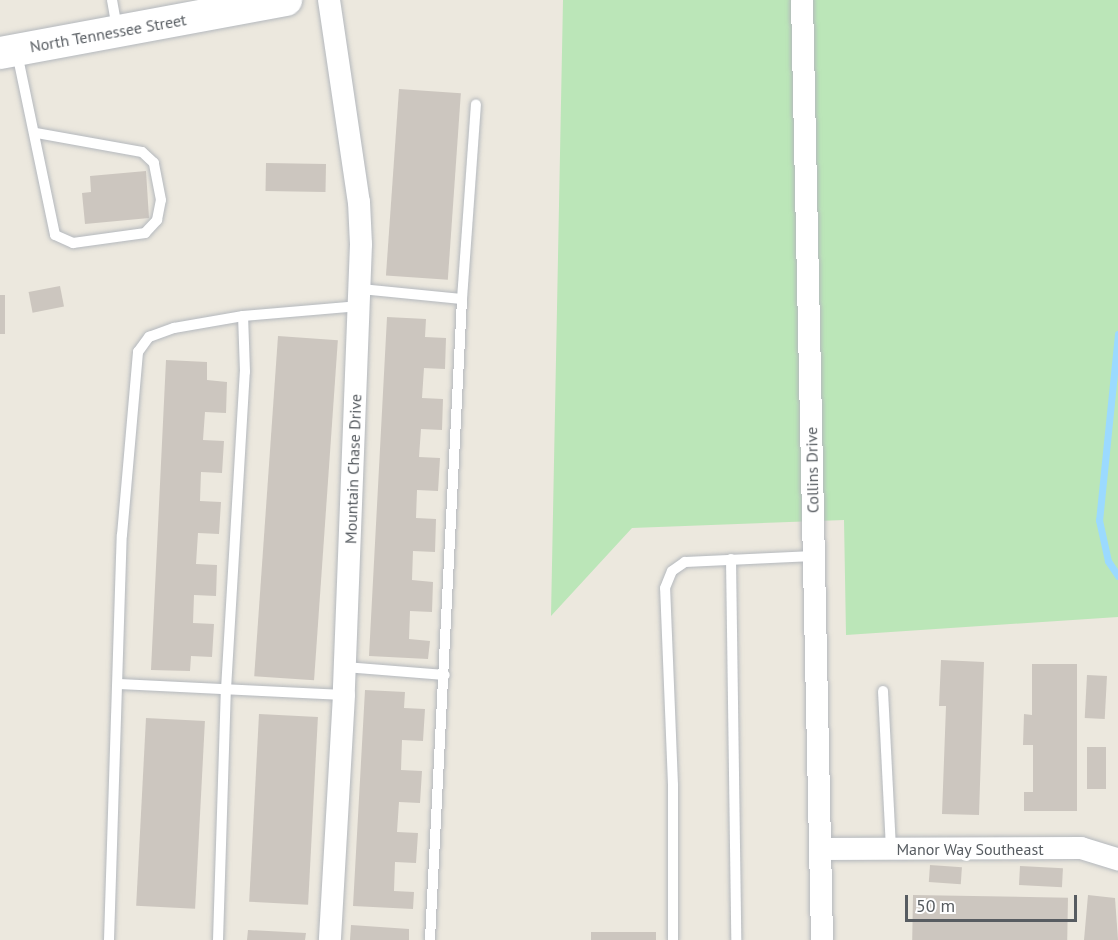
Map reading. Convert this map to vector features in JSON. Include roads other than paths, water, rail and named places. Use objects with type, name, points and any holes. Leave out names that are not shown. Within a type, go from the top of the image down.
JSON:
[{"type":"main road","name":"North Tennessee Street","points":[[8,51],[254,3],[286,0]]},
{"type":"street","name":"Mountain Chase Drive","points":[[328,0],[359,202],[361,298],[344,696],[330,940]]},
{"type":"street","name":"Collins Drive","points":[[802,0],[822,940]]},
{"type":"street","name":"Manor Way Southeast","points":[[820,849],[1081,848],[1118,858]]},
{"type":"lane","points":[[112,0],[117,31]]},
{"type":"lane","points":[[8,51],[36,133],[55,235],[73,243],[145,233],[157,220],[161,200],[154,163],[142,152],[36,133]]},
{"type":"lane","points":[[430,940],[462,299],[476,105]]},
{"type":"lane","points":[[109,940],[122,535],[138,352],[149,337],[174,328],[243,316],[361,298],[462,299]]},
{"type":"lane","points":[[218,940],[226,689],[245,372],[243,316]]},
{"type":"lane","points":[[674,940],[673,785],[665,588],[672,572],[685,562],[814,556]]},
{"type":"lane","points":[[731,559],[736,940]]},
{"type":"lane","points":[[345,667],[445,675]]},
{"type":"lane","points":[[119,684],[344,696]]},
{"type":"lane","points":[[883,691],[891,849]]},
{"type":"waterway","points":[[1118,334],[1099,520],[1108,561],[1118,576]]}]
